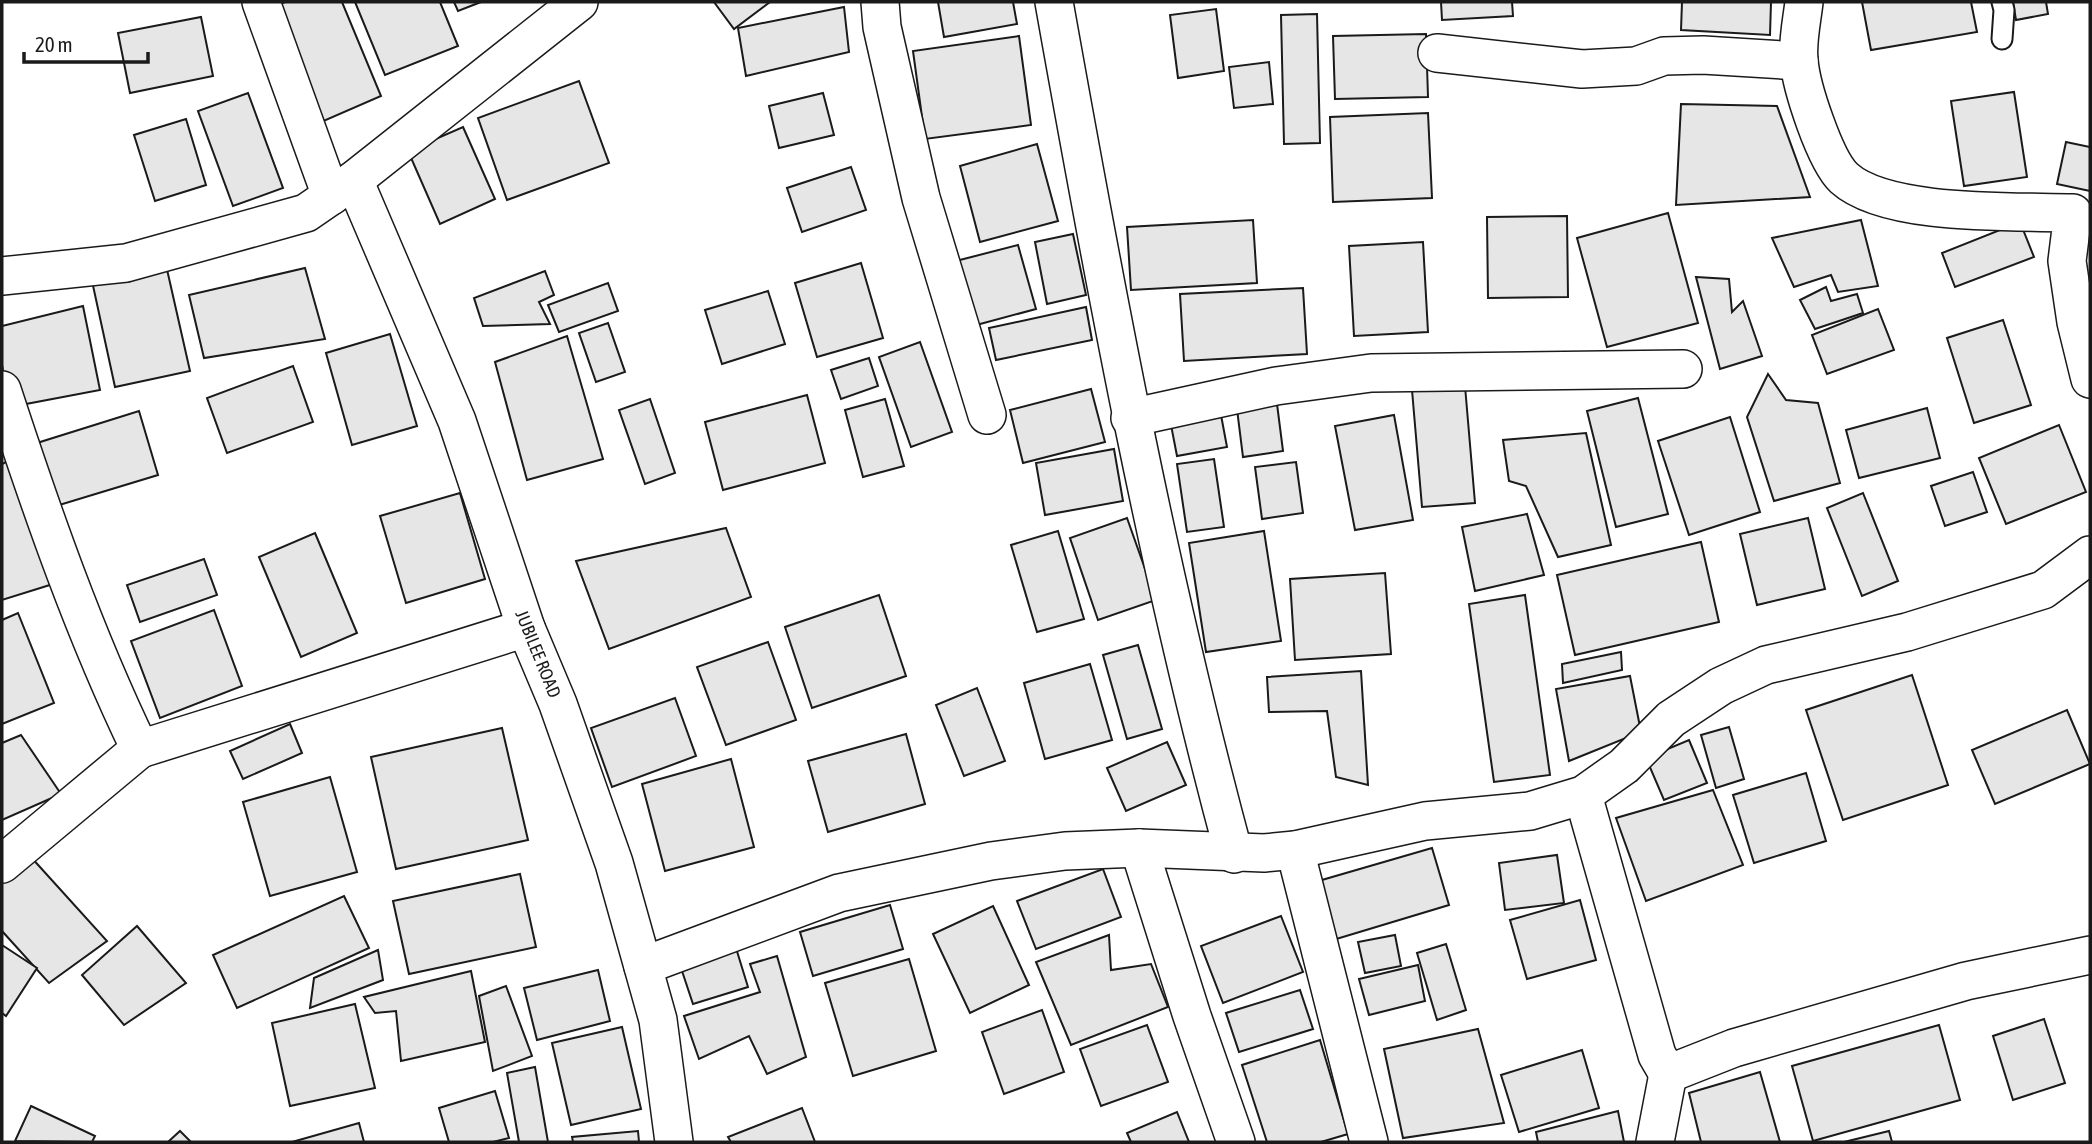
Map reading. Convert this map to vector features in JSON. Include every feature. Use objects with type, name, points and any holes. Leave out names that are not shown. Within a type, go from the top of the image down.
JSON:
[{"type":"street","name":"JUBILEE ROAD","points":[[261,2],[343,188],[457,421],[526,628],[558,704],[614,863],[658,1020],[674,1142]]},
{"type":"street","points":[[2,276],[126,263],[306,214],[343,188],[579,2]]},
{"type":"street","points":[[880,2],[882,27],[921,198],[987,415]]},
{"type":"street","points":[[1054,2],[1130,418],[1191,696],[1234,854]]},
{"type":"street","points":[[1804,2],[1799,61],[1823,146],[1844,178],[1880,196],[1931,208],[2082,215],[2067,261],[2076,322],[2090,379]]},
{"type":"street","points":[[1437,53],[1582,69],[1636,66],[1664,56],[1703,55],[1799,61]]},
{"type":"street","points":[[1130,418],[1276,386],[1371,373],[1683,369]]},
{"type":"street","points":[[2,390],[42,514],[112,691],[140,749]]},
{"type":"street","points":[[643,966],[839,893],[991,861],[1065,850],[1139,848],[1234,854],[1295,850],[1425,821],[1530,811],[1583,795],[1624,766],[1671,719],[1732,681],[1766,665],[1907,632],[2043,590],[2090,555]]},
{"type":"street","points":[[2,864],[140,749],[526,628]]},
{"type":"street","points":[[1583,795],[1657,1055],[1668,1074],[1654,1142]]},
{"type":"street","points":[[1139,848],[1192,1016],[1236,1142]]},
{"type":"street","points":[[1295,850],[1369,1142]]},
{"type":"street","points":[[1668,1074],[1734,1048],[1966,981],[2090,955]]},
{"type":"lane","points":[[2001,2],[2004,10],[2002,39]]},
{"type":"building","points":[[285,2],[342,2],[381,96],[319,123],[271,8]]},
{"type":"building","points":[[355,2],[440,2],[458,46],[385,75]]},
{"type":"building","points":[[454,2],[481,2],[458,11]]},
{"type":"building","points":[[714,2],[770,2],[734,29]]},
{"type":"building","points":[[938,2],[1013,2],[1017,24],[944,37]]},
{"type":"building","points":[[1441,2],[1512,2],[1513,16],[1442,20]]},
{"type":"building","points":[[1682,2],[1771,2],[1770,35],[1681,30]]},
{"type":"building","points":[[1862,2],[1971,2],[1977,32],[1871,50]]},
{"type":"building","points":[[2013,2],[2046,2],[2048,14],[2016,20]]},
{"type":"building","points":[[844,7],[849,52],[746,76],[738,28]]},
{"type":"building","points":[[1216,9],[1224,71],[1178,78],[1170,15]]},
{"type":"building","points":[[1317,14],[1320,143],[1284,144],[1281,15]]},
{"type":"building","points":[[201,17],[213,76],[130,93],[118,33]]},
{"type":"building","points":[[1426,34],[1428,97],[1335,99],[1333,36]]},
{"type":"building","points":[[1019,36],[1031,125],[925,139],[913,51]]},
{"type":"building","points":[[1269,62],[1273,104],[1234,108],[1229,67]]},
{"type":"building","points":[[579,81],[609,163],[507,200],[478,118]]},
{"type":"building","points":[[2014,92],[2027,177],[1964,186],[1951,101]]},
{"type":"building","points":[[248,93],[283,188],[233,206],[198,111]]},
{"type":"building","points":[[823,93],[834,135],[779,148],[769,106]]},
{"type":"building","points":[[1681,104],[1777,106],[1810,197],[1676,205]]},
{"type":"building","points":[[1428,113],[1432,198],[1333,202],[1330,117]]},
{"type":"building","points":[[186,119],[206,185],[155,201],[134,135]]},
{"type":"building","points":[[463,127],[495,199],[440,224],[408,151]]},
{"type":"building","points":[[2066,142],[2090,147],[2090,191],[2057,184]]},
{"type":"building","points":[[1037,144],[1058,221],[980,242],[960,166]]},
{"type":"building","points":[[851,167],[866,210],[802,232],[787,188]]},
{"type":"building","points":[[1668,213],[1698,323],[1607,347],[1577,238]]},
{"type":"building","points":[[1567,216],[1568,297],[1488,298],[1487,217]]},
{"type":"building","points":[[1253,220],[1257,283],[1131,290],[1127,227]]},
{"type":"building","points":[[1861,220],[1878,286],[1838,292],[1831,275],[1794,287],[1772,238]]},
{"type":"building","points":[[2020,222],[2034,257],[1955,287],[1942,253]]},
{"type":"building","points":[[1073,234],[1086,295],[1047,304],[1035,242]]},
{"type":"building","points":[[1423,242],[1428,332],[1354,336],[1349,246]]},
{"type":"building","points":[[1018,245],[1036,309],[969,327],[952,262]]},
{"type":"building","points":[[861,263],[883,338],[817,357],[795,283]]},
{"type":"building","points":[[166,265],[190,371],[115,387],[92,281]]},
{"type":"building","points":[[305,268],[325,339],[204,358],[189,295]]},
{"type":"building","points":[[545,271],[554,295],[539,302],[550,324],[483,326],[474,298]]},
{"type":"building","points":[[1696,277],[1729,279],[1732,312],[1743,301],[1762,356],[1720,369]]},
{"type":"building","points":[[608,283],[618,311],[559,332],[548,305]]},
{"type":"building","points":[[1826,287],[1831,301],[1857,294],[1863,313],[1815,329],[1800,300]]},
{"type":"building","points":[[1303,288],[1307,354],[1184,361],[1180,294]]},
{"type":"building","points":[[768,291],[785,344],[722,364],[705,310]]},
{"type":"building","points":[[83,306],[100,390],[10,407],[2,365],[2,326]]},
{"type":"building","points":[[1086,307],[1092,340],[996,360],[989,328]]},
{"type":"building","points":[[1878,309],[1894,350],[1827,374],[1812,335]]},
{"type":"building","points":[[2003,320],[2031,405],[1974,423],[1947,338]]},
{"type":"building","points":[[608,323],[625,372],[596,382],[579,333]]},
{"type":"building","points":[[390,334],[417,426],[352,445],[326,353]]},
{"type":"building","points":[[567,336],[603,459],[527,480],[495,362]]},
{"type":"building","points":[[920,342],[952,432],[911,447],[879,357]]},
{"type":"building","points":[[869,358],[878,386],[841,399],[831,370]]},
{"type":"building","points":[[293,366],[313,422],[227,453],[207,398]]},
{"type":"building","points":[[1768,374],[1786,400],[1818,403],[1840,483],[1774,501],[1747,417]]},
{"type":"building","points":[[1465,386],[1475,503],[1422,507],[1412,390]]},
{"type":"building","points":[[1091,389],[1105,442],[1023,463],[1010,410]]},
{"type":"building","points":[[807,395],[825,463],[723,490],[705,422]]},
{"type":"building","points":[[1276,396],[1283,451],[1243,457],[1236,401]]},
{"type":"building","points":[[1638,398],[1668,514],[1616,527],[1587,411]]},
{"type":"building","points":[[650,399],[675,473],[645,484],[619,410]]},
{"type":"building","points":[[885,399],[904,466],[863,477],[845,410]]},
{"type":"building","points":[[1927,408],[1940,458],[1859,478],[1846,430]]},
{"type":"building","points":[[139,411],[158,475],[56,506],[37,443]]},
{"type":"building","points":[[1221,415],[1227,447],[1177,456],[1171,425]]},
{"type":"building","points":[[1394,415],[1413,520],[1355,530],[1335,426]]},
{"type":"building","points":[[1730,417],[1760,512],[1689,535],[1658,441]]},
{"type":"building","points":[[2059,425],[2086,492],[2006,524],[1979,458]]},
{"type":"building","points":[[1586,433],[1611,545],[1558,557],[1526,486],[1509,481],[1503,440]]},
{"type":"building","points":[[1114,449],[1123,501],[1045,515],[1036,463]]},
{"type":"building","points":[[17,456],[53,584],[2,600],[2,464]]},
{"type":"building","points":[[1214,459],[1224,527],[1187,532],[1177,464]]},
{"type":"building","points":[[1296,462],[1303,513],[1262,519],[1255,467]]},
{"type":"building","points":[[1973,472],[1987,512],[1945,526],[1931,486]]},
{"type":"building","points":[[460,493],[485,579],[406,603],[380,516]]},
{"type":"building","points":[[1863,493],[1898,581],[1862,596],[1827,508]]},
{"type":"building","points":[[1527,514],[1544,575],[1475,591],[1462,527]]},
{"type":"building","points":[[1127,518],[1156,600],[1098,620],[1070,538]]},
{"type":"building","points":[[1808,518],[1825,589],[1757,605],[1740,534]]},
{"type":"building","points":[[726,528],[751,597],[609,649],[576,561]]},
{"type":"building","points":[[1058,531],[1084,619],[1037,632],[1011,545]]},
{"type":"building","points":[[1264,531],[1281,641],[1206,652],[1189,543]]},
{"type":"building","points":[[315,533],[357,633],[301,657],[259,557]]},
{"type":"building","points":[[1701,542],[1719,622],[1575,655],[1557,575]]},
{"type":"building","points":[[204,559],[217,595],[140,622],[127,585]]},
{"type":"building","points":[[1385,573],[1391,654],[1295,660],[1290,579]]},
{"type":"building","points":[[879,595],[906,676],[812,708],[785,627]]},
{"type":"building","points":[[1525,595],[1550,775],[1494,782],[1469,604]]},
{"type":"building","points":[[214,610],[242,686],[160,718],[131,641]]},
{"type":"building","points":[[18,613],[54,703],[2,724],[2,620]]},
{"type":"building","points":[[768,642],[796,720],[726,745],[697,667]]},
{"type":"building","points":[[1138,645],[1162,729],[1127,739],[1103,655]]},
{"type":"building","points":[[1621,652],[1622,670],[1563,683],[1562,664]]},
{"type":"building","points":[[1090,664],[1112,740],[1045,759],[1024,683]]},
{"type":"building","points":[[1361,671],[1368,785],[1336,777],[1327,711],[1269,712],[1267,677]]},
{"type":"building","points":[[1912,675],[1948,785],[1843,820],[1806,710]]},
{"type":"building","points":[[1630,676],[1641,732],[1569,761],[1556,689]]},
{"type":"building","points":[[977,688],[1005,761],[964,776],[936,705]]},
{"type":"building","points":[[675,698],[696,756],[612,787],[591,728]]},
{"type":"building","points":[[2067,710],[2090,764],[1995,804],[1972,750]]},
{"type":"building","points":[[290,724],[302,753],[243,779],[230,751]]},
{"type":"building","points":[[1729,727],[1744,779],[1716,788],[1701,735]]},
{"type":"building","points":[[502,728],[528,840],[396,869],[371,757]]},
{"type":"building","points":[[906,734],[925,804],[828,832],[808,761]]},
{"type":"building","points":[[21,735],[61,794],[2,820],[2,743]]},
{"type":"building","points":[[1689,740],[1707,783],[1664,800],[1646,758]]},
{"type":"building","points":[[1167,742],[1186,785],[1126,811],[1107,768]]},
{"type":"building","points":[[731,759],[754,847],[665,871],[642,784]]},
{"type":"building","points":[[1806,773],[1826,841],[1754,863],[1733,795]]},
{"type":"building","points":[[330,777],[357,872],[270,896],[243,802]]},
{"type":"building","points":[[1713,790],[1743,865],[1646,901],[1616,818]]},
{"type":"building","points":[[1432,848],[1449,905],[1333,940],[1315,882]]},
{"type":"building","points":[[1557,855],[1564,903],[1505,910],[1499,863]]},
{"type":"building","points":[[30,856],[107,941],[49,983],[2,931],[2,879]]},
{"type":"building","points":[[1103,869],[1121,917],[1036,949],[1017,901]]},
{"type":"building","points":[[520,874],[536,947],[409,974],[393,901]]},
{"type":"building","points":[[344,896],[369,948],[237,1008],[213,955]]},
{"type":"building","points":[[1580,900],[1596,960],[1527,979],[1510,920]]},
{"type":"building","points":[[890,905],[903,949],[813,976],[800,932]]},
{"type":"building","points":[[993,906],[1029,985],[970,1013],[933,934]]},
{"type":"building","points":[[1281,916],[1303,972],[1223,1003],[1201,946]]},
{"type":"building","points":[[137,926],[186,983],[124,1025],[82,975]]},
{"type":"building","points":[[1109,935],[1111,970],[1151,964],[1168,1007],[1071,1045],[1036,962]]},
{"type":"building","points":[[1395,935],[1401,966],[1365,973],[1358,942]]},
{"type":"building","points":[[1446,944],[1466,1010],[1437,1020],[1417,953]]},
{"type":"building","points":[[2,945],[37,968],[6,1016],[2,1013]]},
{"type":"building","points":[[736,948],[748,987],[693,1004],[680,965]]},
{"type":"building","points":[[378,950],[383,980],[310,1008],[314,978]]},
{"type":"building","points":[[777,956],[806,1057],[767,1074],[749,1036],[699,1059],[684,1016],[760,992],[750,964]]},
{"type":"building","points":[[909,959],[936,1051],[853,1076],[825,983]]},
{"type":"building","points":[[1418,965],[1425,1001],[1369,1015],[1359,979]]},
{"type":"building","points":[[598,970],[610,1021],[537,1040],[524,988]]},
{"type":"building","points":[[471,971],[485,1042],[401,1061],[396,1011],[375,1013],[364,997]]},
{"type":"building","points":[[506,986],[532,1056],[493,1071],[479,996]]},
{"type":"building","points":[[1300,990],[1313,1029],[1239,1052],[1226,1013]]},
{"type":"building","points":[[355,1004],[375,1088],[290,1106],[272,1023]]},
{"type":"building","points":[[1042,1010],[1064,1072],[1004,1094],[982,1032]]},
{"type":"building","points":[[2044,1019],[2065,1083],[2013,1100],[1993,1036]]},
{"type":"building","points":[[1147,1025],[1168,1082],[1101,1106],[1080,1049]]},
{"type":"building","points":[[1939,1025],[1960,1100],[1813,1141],[1792,1066]]},
{"type":"building","points":[[622,1027],[641,1109],[571,1125],[552,1043]]},
{"type":"building","points":[[1478,1029],[1504,1123],[1403,1138],[1384,1049]]},
{"type":"building","points":[[1320,1040],[1348,1134],[1321,1142],[1267,1142],[1242,1065]]},
{"type":"building","points":[[1582,1050],[1599,1108],[1519,1132],[1501,1075]]},
{"type":"building","points":[[535,1067],[548,1142],[519,1142],[507,1073]]},
{"type":"building","points":[[1760,1072],[1780,1142],[1701,1142],[1689,1093]]},
{"type":"building","points":[[495,1091],[509,1138],[493,1142],[449,1142],[439,1108]]},
{"type":"building","points":[[31,1106],[95,1136],[92,1142],[15,1141]]},
{"type":"building","points":[[802,1108],[815,1142],[731,1142],[728,1137]]},
{"type":"building","points":[[1618,1111],[1624,1142],[1538,1142],[1536,1132]]},
{"type":"building","points":[[1177,1112],[1189,1142],[1131,1142],[1127,1133]]},
{"type":"building","points":[[359,1123],[364,1142],[292,1142]]},
{"type":"building","points":[[180,1131],[191,1142],[168,1142]]},
{"type":"building","points":[[638,1131],[639,1142],[573,1142],[572,1137]]},
{"type":"building","points":[[1889,1131],[1892,1142],[1844,1142]]}]
